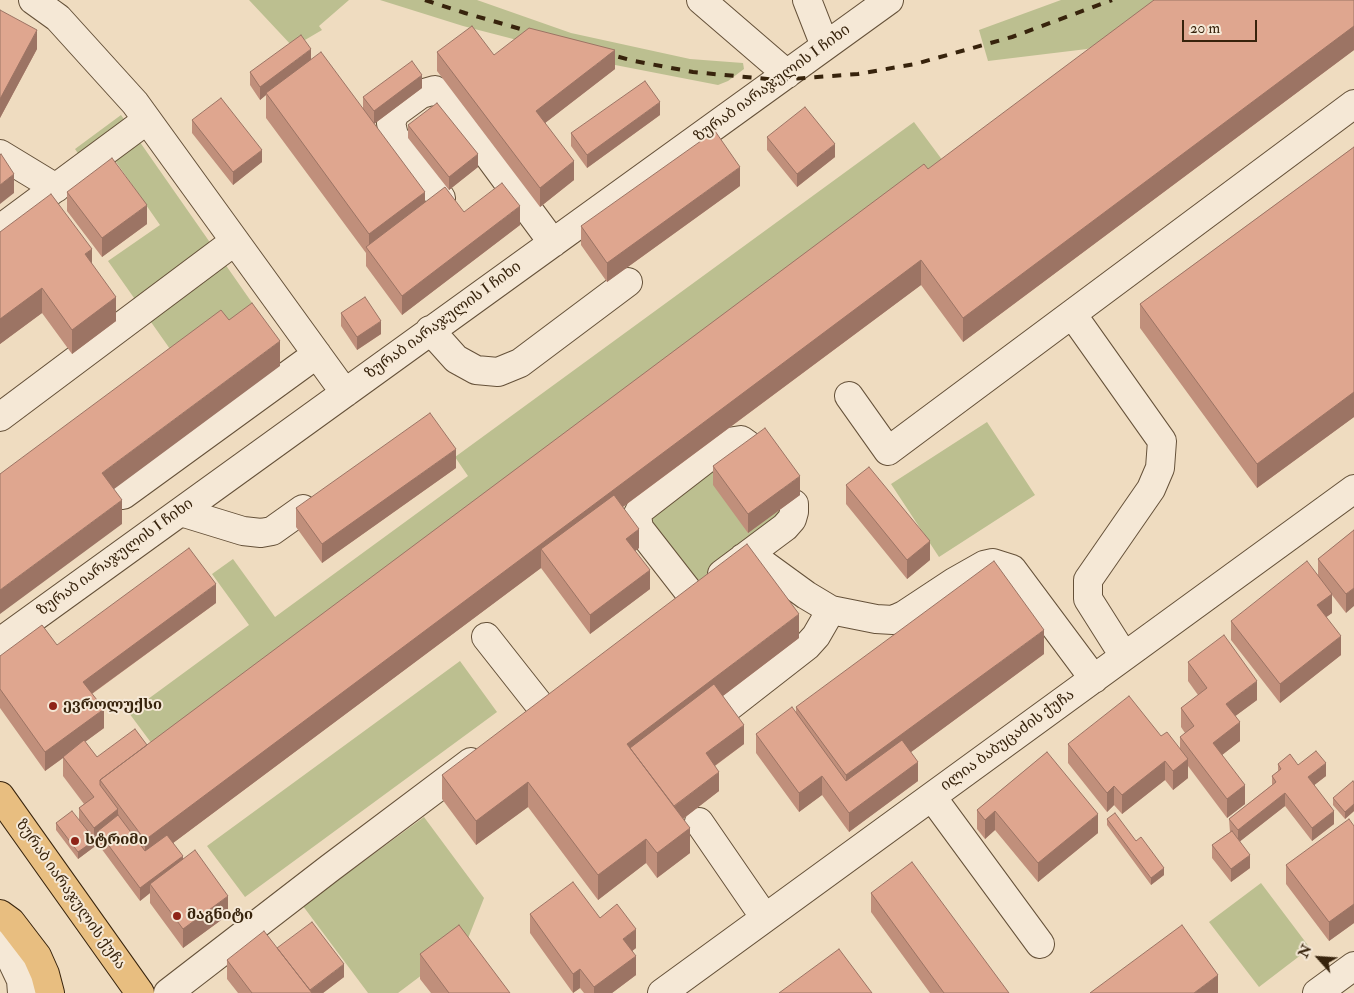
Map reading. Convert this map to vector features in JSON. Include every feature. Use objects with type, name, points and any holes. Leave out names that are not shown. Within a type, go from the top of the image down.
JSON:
[{"type":"main road","name":"ზურაბ იარაჯულის ქუჩა","points":[[0,796],[140,993]]},
{"type":"main road","points":[[0,914],[10,922],[37,956],[45,974],[50,993]]},
{"type":"street","points":[[33,0],[58,18],[141,112],[345,393]]},
{"type":"street","points":[[701,0],[787,74]]},
{"type":"street","points":[[807,0],[825,46]]},
{"type":"street","name":"ზურაბ იარაჯულის I ჩიხი","points":[[0,642],[889,0]]},
{"type":"street","points":[[441,198],[394,136],[391,123],[395,112],[421,94],[435,90],[445,97],[553,243]]},
{"type":"street","points":[[850,396],[888,451],[1354,104]]},
{"type":"street","points":[[0,229],[56,188],[141,112]]},
{"type":"street","points":[[0,154],[56,188]]},
{"type":"street","points":[[0,417],[235,241]]},
{"type":"street","points":[[430,330],[456,359],[476,370],[498,372],[520,363],[628,282]]},
{"type":"street","points":[[1072,314],[1162,442],[1160,468],[1151,489],[1088,580],[1088,599],[1124,656]]},
{"type":"street","points":[[123,495],[317,354]]},
{"type":"street","points":[[748,444],[741,440],[728,442],[640,510],[637,516],[640,528],[684,602],[785,528],[792,519],[794,504]]},
{"type":"street","name":"ილია ბაბუცაძის ქუჩა","points":[[662,993],[1354,488]]},
{"type":"street","points":[[181,512],[243,531],[261,533],[272,531],[303,509]]},
{"type":"street","points":[[743,558],[751,557],[762,563],[806,595],[831,610],[876,619],[893,620],[984,565],[993,563],[1012,569],[1094,678]]},
{"type":"street","points":[[730,706],[807,646],[816,636],[831,610]]},
{"type":"street","points":[[486,637],[542,708]]},
{"type":"street","points":[[168,993],[487,750]]},
{"type":"street","points":[[932,796],[1040,944]]},
{"type":"street","points":[[699,822],[765,918]]},
{"type":"street","points":[[0,944],[10,957],[21,980],[22,993]]},
{"type":"street","points":[[1317,993],[1354,966]]},
{"type":"green space","points":[[249,0],[349,0],[319,26],[322,30],[293,47]]},
{"type":"green space","points":[[380,0],[477,0],[571,33],[690,59],[743,63],[744,69],[728,81],[718,85],[610,64],[463,26]]},
{"type":"green space","points":[[1061,0],[1169,0],[1133,27],[1087,49],[988,61],[979,30]]},
{"type":"green space","points":[[121,115],[255,307],[227,327],[170,349],[108,261],[160,225],[114,159],[92,174],[75,149]]},
{"type":"green space","points":[[914,122],[946,165],[152,744],[129,713],[249,625],[212,574],[233,559],[275,617],[468,476],[455,457]]},
{"type":"green space","points":[[987,422],[1035,495],[939,557],[891,484]]},
{"type":"green space","points":[[739,447],[788,516],[696,583],[646,514]]},
{"type":"green space","points":[[460,661],[497,712],[245,897],[207,846]]},
{"type":"green space","points":[[424,817],[484,898],[467,941],[398,993],[368,993],[303,906]]},
{"type":"green space","points":[[1261,883],[1310,948],[1259,987],[1209,922]]},
{"type":"building","points":[[1154,0],[1354,0],[1354,26],[963,318],[921,260],[145,840],[100,780],[924,164],[928,169]]},
{"type":"building","points":[[0,10],[37,30],[0,99]]},
{"type":"building","points":[[472,26],[494,55],[529,28],[615,50],[536,111],[574,161],[540,188],[437,52]]},
{"type":"building","points":[[301,35],[311,49],[260,87],[250,72]]},
{"type":"building","points":[[321,52],[425,192],[369,234],[266,93]]},
{"type":"building","points":[[412,61],[422,75],[374,111],[363,97]]},
{"type":"building","points":[[645,81],[660,102],[587,155],[571,133]]},
{"type":"building","points":[[221,98],[262,150],[233,172],[192,120]]},
{"type":"building","points":[[437,103],[478,154],[449,177],[408,125]]},
{"type":"building","points":[[805,107],[835,144],[797,174],[767,137]]},
{"type":"building","points":[[715,131],[740,167],[607,263],[581,226]]},
{"type":"building","points":[[1354,147],[1354,392],[1257,464],[1140,304]]},
{"type":"building","points":[[0,155],[14,174],[0,185]]},
{"type":"building","points":[[112,158],[147,205],[102,238],[67,192]]},
{"type":"building","points":[[502,183],[520,206],[402,296],[366,247],[445,187],[464,212]]},
{"type":"building","points":[[51,194],[92,249],[85,254],[116,297],[72,330],[42,288],[0,319],[0,232]]},
{"type":"building","points":[[365,297],[381,321],[357,337],[341,313]]},
{"type":"building","points":[[252,303],[280,341],[102,473],[122,500],[0,590],[0,474],[221,310],[229,320]]},
{"type":"building","points":[[430,413],[456,449],[322,544],[296,508]]},
{"type":"building","points":[[765,428],[800,476],[748,514],[713,466]]},
{"type":"building","points":[[869,467],[930,541],[907,560],[846,485]]},
{"type":"building","points":[[614,495],[639,529],[626,539],[650,570],[590,615],[541,549]]},
{"type":"building","points":[[1354,530],[1354,588],[1346,594],[1318,559]]},
{"type":"building","points":[[747,544],[799,614],[627,744],[690,828],[657,853],[646,839],[598,875],[528,782],[476,821],[442,775]]},
{"type":"building","points":[[189,548],[216,584],[83,682],[104,709],[45,752],[0,689],[0,656],[42,625],[57,645]]},
{"type":"building","points":[[994,561],[1044,630],[846,775],[796,707]]},
{"type":"building","points":[[1307,561],[1332,594],[1317,605],[1341,636],[1280,684],[1231,621]]},
{"type":"building","points":[[1224,635],[1257,681],[1226,704],[1240,722],[1213,743],[1245,785],[1227,799],[1180,737],[1194,726],[1181,708],[1207,688],[1188,662]]},
{"type":"building","points":[[714,684],[744,725],[706,753],[719,772],[674,806],[630,748]]},
{"type":"building","points":[[1129,696],[1161,736],[1167,732],[1188,759],[1173,771],[1165,761],[1122,795],[1114,786],[1107,793],[1068,744]]},
{"type":"building","points":[[792,707],[846,781],[902,740],[918,762],[849,813],[822,776],[799,793],[756,734]]},
{"type":"building","points":[[135,729],[147,745],[100,780],[100,785],[118,809],[94,828],[79,808],[94,797],[63,757],[84,740],[97,757]]},
{"type":"building","points":[[1316,751],[1326,763],[1308,777],[1334,811],[1312,828],[1285,793],[1238,830],[1229,819],[1276,782],[1272,776],[1281,769],[1278,764],[1290,754],[1298,765]]},
{"type":"building","points":[[1047,752],[1098,814],[1038,863],[995,811],[985,820],[977,810]]},
{"type":"building","points":[[1353,781],[1354,804],[1345,812],[1333,798]]},
{"type":"building","points":[[72,811],[95,840],[78,852],[56,823]]},
{"type":"building","points":[[1115,813],[1136,841],[1141,837],[1164,868],[1151,878],[1107,819]]},
{"type":"building","points":[[118,815],[145,851],[167,835],[183,856],[140,888],[98,831]]},
{"type":"building","points":[[1349,819],[1354,826],[1354,904],[1329,922],[1286,865]]},
{"type":"building","points":[[1232,831],[1250,855],[1231,869],[1212,845]]},
{"type":"building","points":[[195,850],[228,896],[183,929],[150,884]]},
{"type":"building","points":[[912,862],[1009,993],[944,993],[871,893]]},
{"type":"building","points":[[573,882],[600,918],[617,904],[636,929],[623,939],[636,956],[594,987],[580,969],[573,974],[530,914]]},
{"type":"building","points":[[312,922],[344,964],[310,990],[277,948]]},
{"type":"building","points":[[459,925],[510,993],[449,993],[420,954]]},
{"type":"building","points":[[1182,925],[1218,975],[1194,993],[1090,993]]},
{"type":"building","points":[[264,931],[312,993],[252,993],[227,960]]},
{"type":"building","points":[[839,949],[872,993],[779,993]]},
{"type":"railway","points":[[425,0],[538,34]]},
{"type":"railway","points":[[601,52],[634,61],[693,72],[778,80],[858,74],[915,64],[1012,37],[1112,0]]},
{"type":"place","name":"ევროლუქსი","points":[[53,706]]},
{"type":"place","name":"სტრიმი","points":[[75,841]]},
{"type":"place","name":"მაგნიტი","points":[[177,916]]}]
